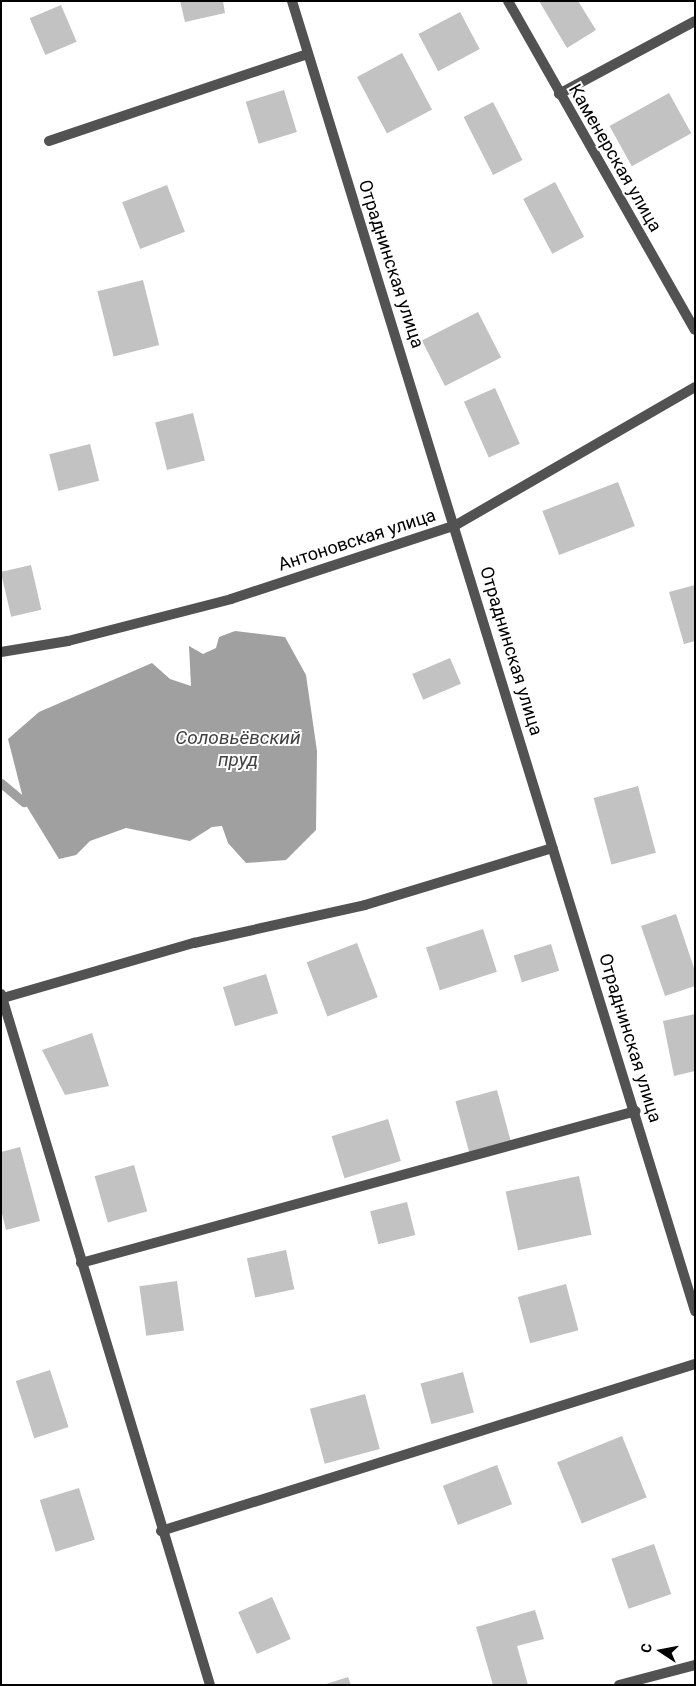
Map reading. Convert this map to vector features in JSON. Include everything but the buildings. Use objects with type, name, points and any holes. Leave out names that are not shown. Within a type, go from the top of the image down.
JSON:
[{"type":"street","name":"Отраднинская улица","points":[[292,1],[307,54],[456,525],[553,848],[636,1111],[695,1311]]},
{"type":"street","name":"Каменерская улица","points":[[508,1],[559,94],[695,330]]},
{"type":"street","points":[[559,94],[695,21]]},
{"type":"street","points":[[49,142],[307,54]]},
{"type":"street","name":"Антоновская улица","points":[[1,652],[68,641],[230,599],[456,525],[695,387]]},
{"type":"street","points":[[210,1685],[81,1263],[2,996],[194,943],[365,905],[553,848]]},
{"type":"street","points":[[81,1263],[636,1111]]},
{"type":"street","points":[[162,1531],[695,1364]]},
{"type":"street","points":[[619,1685],[695,1665]]},
{"type":"water","name":"Соловьёвский пруд","points":[[235,631],[285,637],[306,675],[317,751],[316,830],[286,860],[246,863],[228,843],[222,826],[212,827],[190,841],[126,828],[90,841],[76,855],[59,859],[24,802],[8,739],[39,712],[152,663],[170,679],[191,686],[189,646],[203,654],[216,648],[219,637]]},
{"type":"waterway","points":[[1,783],[24,802]]}]
